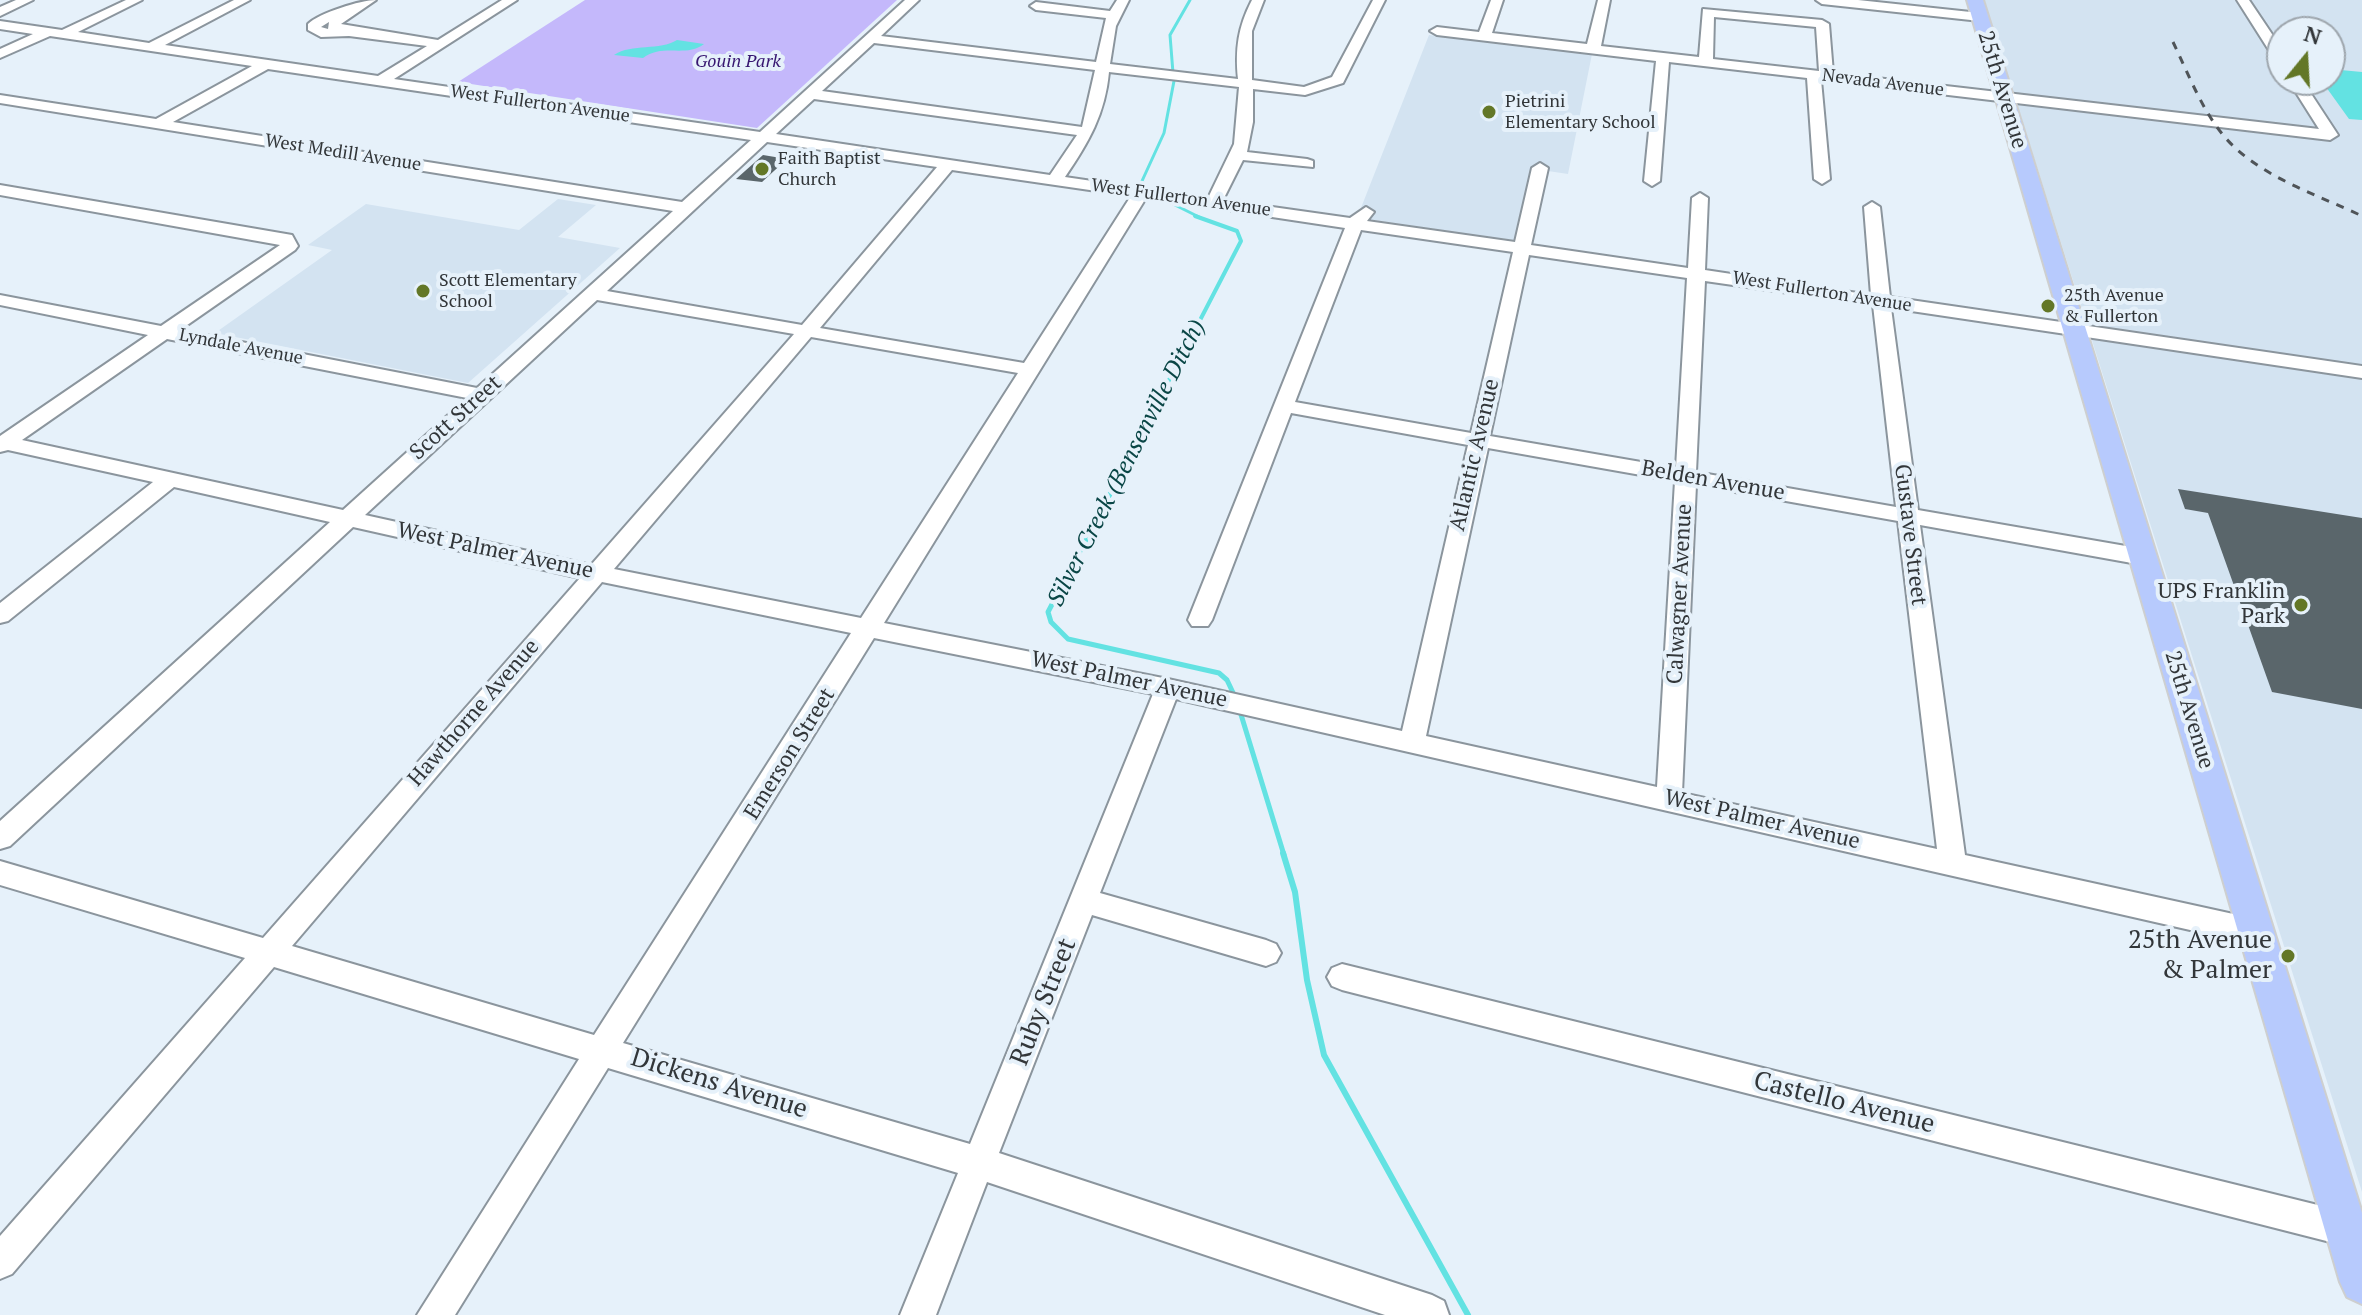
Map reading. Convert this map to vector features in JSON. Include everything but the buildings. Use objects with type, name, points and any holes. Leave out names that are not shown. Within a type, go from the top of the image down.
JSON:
[{"type":"main road","name":"25th Avenue","points":[[1978,9],[2362,1282]]},
{"type":"street","points":[[0,12],[27,0]]},
{"type":"street","points":[[62,35],[136,0]]},
{"type":"street","points":[[149,48],[244,0]]},
{"type":"street","points":[[370,0],[342,15],[320,20],[313,27],[321,33],[349,32],[440,44]]},
{"type":"street","points":[[380,81],[511,0]]},
{"type":"street","name":"Scott Street","points":[[0,838],[913,0]]},
{"type":"street","points":[[1055,179],[1087,132],[1097,106],[1100,68],[1112,15],[1123,0]]},
{"type":"street","points":[[1213,203],[1237,155],[1246,119],[1245,21],[1258,0]]},
{"type":"street","points":[[870,39],[1305,91],[1334,83],[1345,72],[1379,0]]},
{"type":"street","points":[[1484,36],[1497,0]]},
{"type":"street","points":[[1593,49],[1604,0]]},
{"type":"street","points":[[1762,0],[1763,18]]},
{"type":"street","points":[[1822,0],[1978,9]]},
{"type":"street","points":[[2243,0],[2266,35]]},
{"type":"street","points":[[1036,6],[1112,15]]},
{"type":"street","points":[[1706,62],[1708,12],[1822,24],[1822,179]]},
{"type":"street","points":[[342,15],[333,26],[349,32]]},
{"type":"street","name":"West Fullerton Avenue","points":[[0,25],[1213,203],[1361,216],[1522,248],[2362,372]]},
{"type":"street","name":"Nevada Avenue","points":[[1437,31],[2330,135],[2305,96]]},
{"type":"street","points":[[0,54],[46,33]]},
{"type":"street","points":[[1652,181],[1663,57]]},
{"type":"street","points":[[159,124],[266,64]]},
{"type":"street","points":[[810,94],[1087,132]]},
{"type":"street","name":"West Medill Avenue","points":[[0,99],[687,208]]},
{"type":"street","points":[[1237,155],[1307,164]]},
{"type":"street","name":"Hawthorne Avenue","points":[[0,1262],[594,573],[807,331],[948,164]]},
{"type":"street","name":"Atlantic Avenue","points":[[1412,741],[1540,168]]},
{"type":"street","points":[[0,190],[286,239],[289,246],[2,444]]},
{"type":"street","name":"Emerson Street","points":[[435,1315],[871,628],[1143,192]]},
{"type":"street","points":[[0,211],[28,195]]},
{"type":"street","name":"Calwagner Avenue","points":[[1669,799],[1700,198]]},
{"type":"street","name":"Gustave Street","points":[[1872,207],[1907,515],[1952,863]]},
{"type":"street","points":[[1200,620],[1361,216]]},
{"type":"street","points":[[593,294],[1031,370]]},
{"type":"street","name":"Lyndale Avenue","points":[[0,300],[481,395]]},
{"type":"street","name":"Belden Avenue","points":[[1283,406],[2143,557]]},
{"type":"street","name":"West Palmer Avenue","points":[[2,444],[594,573],[1168,688],[2256,932]]},
{"type":"street","points":[[0,615],[171,479]]},
{"type":"street","name":"Ruby Street","points":[[918,1315],[1168,688]]},
{"type":"street","name":"Dickens Avenue","points":[[0,873],[979,1163],[1432,1313]]},
{"type":"street","points":[[1085,901],[1266,953]]},
{"type":"street","name":"Castello Avenue","points":[[1342,977],[2346,1229]]},
{"type":"shaded area","points":[[1984,0],[2362,0],[2362,1192]]},
{"type":"shaded area","name":"Pietrini Elementary School","points":[[1429,35],[1592,54],[1568,174],[1548,171],[1532,243],[1357,218]]},
{"type":"shaded area","name":"Scott Elementary School","points":[[558,199],[596,205],[558,237],[620,248],[468,383],[215,333],[332,250],[308,245],[366,204],[519,230]]},
{"type":"green space","name":"Gouin Park","points":[[585,0],[897,0],[757,128],[458,82]]},
{"type":"water","points":[[677,40],[704,44],[690,50],[658,51],[643,58],[614,55],[629,49]]},
{"type":"water","points":[[2346,70],[2362,72],[2362,120],[2349,119],[2332,96],[2346,96]]},
{"type":"waterway","points":[[1173,73],[1170,35],[1190,0]]},
{"type":"waterway","name":"Silver Creek (Bensenville Ditch)","points":[[1152,192],[1142,181],[1164,133],[1174,81]]},
{"type":"waterway","name":"Silver Creek (Bensenville Ditch)","points":[[1161,198],[1201,218]]},
{"type":"waterway","name":"Silver Creek (Bensenville Ditch)","points":[[1109,496],[1241,241],[1237,231],[1195,216]]},
{"type":"waterway","name":"Silver Creek (Bensenville Ditch)","points":[[1110,494],[1048,612],[1051,622],[1068,639],[1219,673],[1227,680],[1236,699]]},
{"type":"waterway","name":"Silver Creek (Bensenville Ditch)","points":[[1239,708],[1284,855]]},
{"type":"waterway","name":"Silver Creek (Bensenville Ditch)","points":[[1283,853],[1295,892],[1307,980],[1324,1055],[1468,1315]]},
{"type":"railway","points":[[2173,42],[2208,113],[2237,149],[2288,183],[2362,216]]},
{"type":"place","name":"Pietrini Elementary School","points":[[1489,112]]},
{"type":"place","name":"Faith Baptist Church","points":[[762,169]]},
{"type":"place","name":"Scott Elementary School","points":[[423,291]]},
{"type":"place","name":"25th Avenue & Fullerton","points":[[2048,306]]},
{"type":"place","name":"UPS Franklin Park","points":[[2301,605]]},
{"type":"place","name":"25th Avenue & Palmer","points":[[2288,956]]}]
